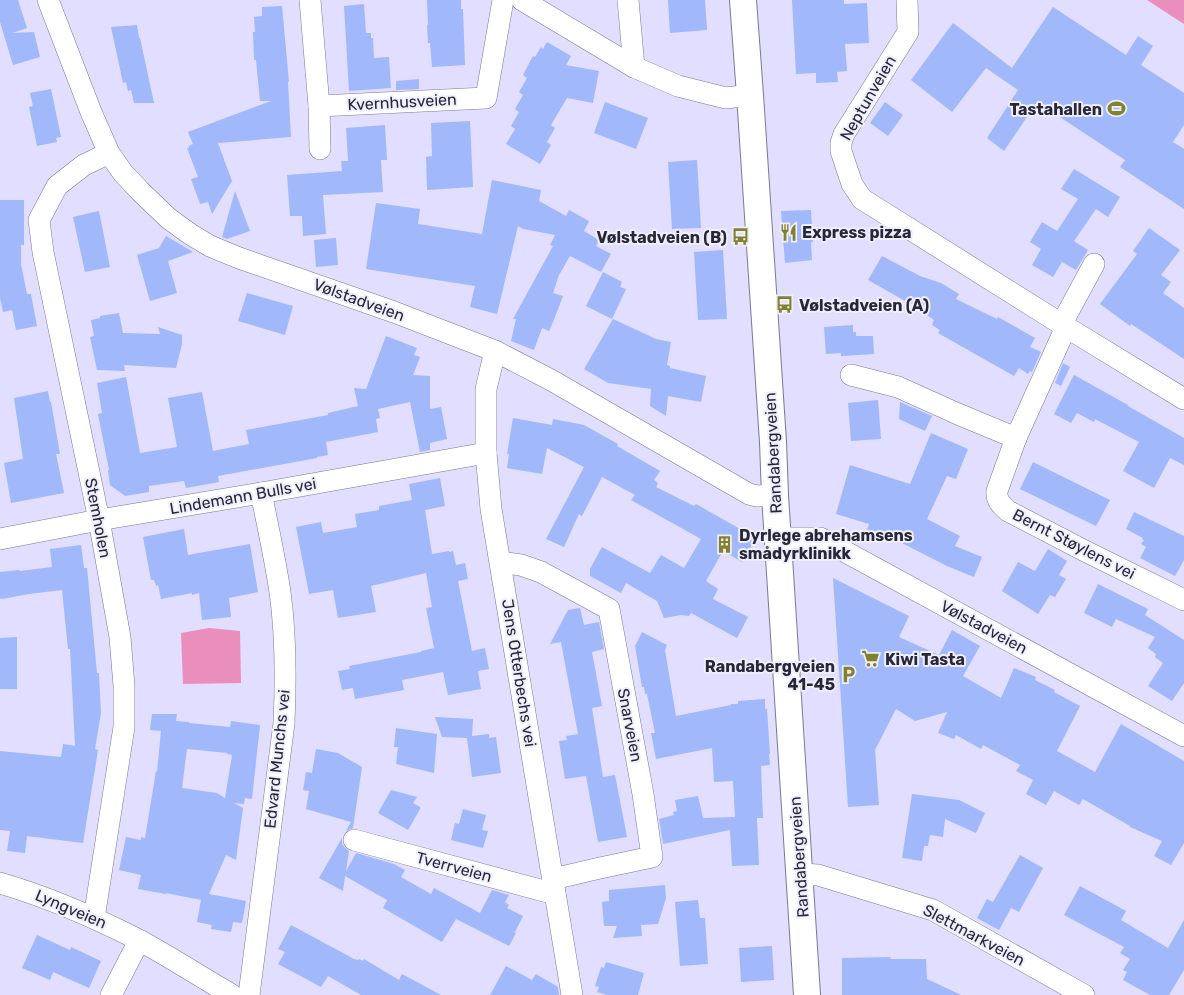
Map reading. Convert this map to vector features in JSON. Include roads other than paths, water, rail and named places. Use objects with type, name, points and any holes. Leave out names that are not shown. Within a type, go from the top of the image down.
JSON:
[{"type":"main road","name":"Randabergveien","points":[[743,0],[773,442],[807,995]]},
{"type":"street","name":"Vølstadveien","points":[[48,0],[91,112],[109,153],[140,191],[168,218],[190,234],[210,246],[239,258],[394,312],[495,351],[551,380],[749,494],[757,496],[775,495]]},
{"type":"street","points":[[310,0],[319,106],[320,148]]},
{"type":"street","name":"Kvernhusveien","points":[[319,106],[486,98],[503,0]]},
{"type":"street","points":[[522,0],[634,67],[678,86],[726,98],[750,95]]},
{"type":"street","points":[[628,0],[634,67]]},
{"type":"street","name":"Neptunveien","points":[[907,0],[908,32],[848,127],[841,142],[841,151],[852,184],[862,199],[1063,326],[1184,399]]},
{"type":"street","name":"Stemholen","points":[[94,918],[124,727],[124,686],[120,637],[99,520],[44,252],[40,220],[57,186],[84,165],[109,153]]},
{"type":"street","points":[[1063,326],[1094,264]]},
{"type":"street","name":"Bernt Støylens vei","points":[[1063,326],[1016,438],[996,496],[1008,511],[1184,600]]},
{"type":"street","name":"Jens Otterbechs vei","points":[[495,351],[486,389],[486,453],[491,509],[572,995]]},
{"type":"street","points":[[851,375],[898,387],[1016,438]]},
{"type":"street","name":"Lindemann Bulls vei","points":[[0,538],[261,494],[486,453]]},
{"type":"street","name":"Edvard Munchs vei","points":[[249,995],[284,723],[286,688],[280,594],[261,494]]},
{"type":"street","name":"Vølstadveien","points":[[778,538],[820,538],[1184,736]]},
{"type":"street","name":"Snarveien","points":[[501,562],[521,565],[540,572],[609,609],[643,794],[652,857],[600,868],[554,887]]},
{"type":"street","name":"Tverrveien","points":[[354,840],[554,887]]},
{"type":"street","name":"Slettmarkveien","points":[[800,874],[818,875],[933,910],[1084,995]]},
{"type":"street","name":"Lyngveien","points":[[0,882],[31,892],[94,918],[139,941],[232,995]]},
{"type":"street","points":[[111,995],[139,941]]},
{"type":"place","name":"Tastahallen","points":[[1116,109]]},
{"type":"place","name":"Express pizza","points":[[788,232]]},
{"type":"place","name":"Vølstadveien (B)","points":[[741,237]]},
{"type":"place","name":"Vølstadveien (A)","points":[[785,305]]},
{"type":"place","name":"Dyrlege abrehamsens smådyrklinikk","points":[[725,544]]},
{"type":"place","name":"Kiwi Tasta","points":[[871,659]]},
{"type":"place","name":"Randabergveien 41-45","points":[[849,675]]}]
